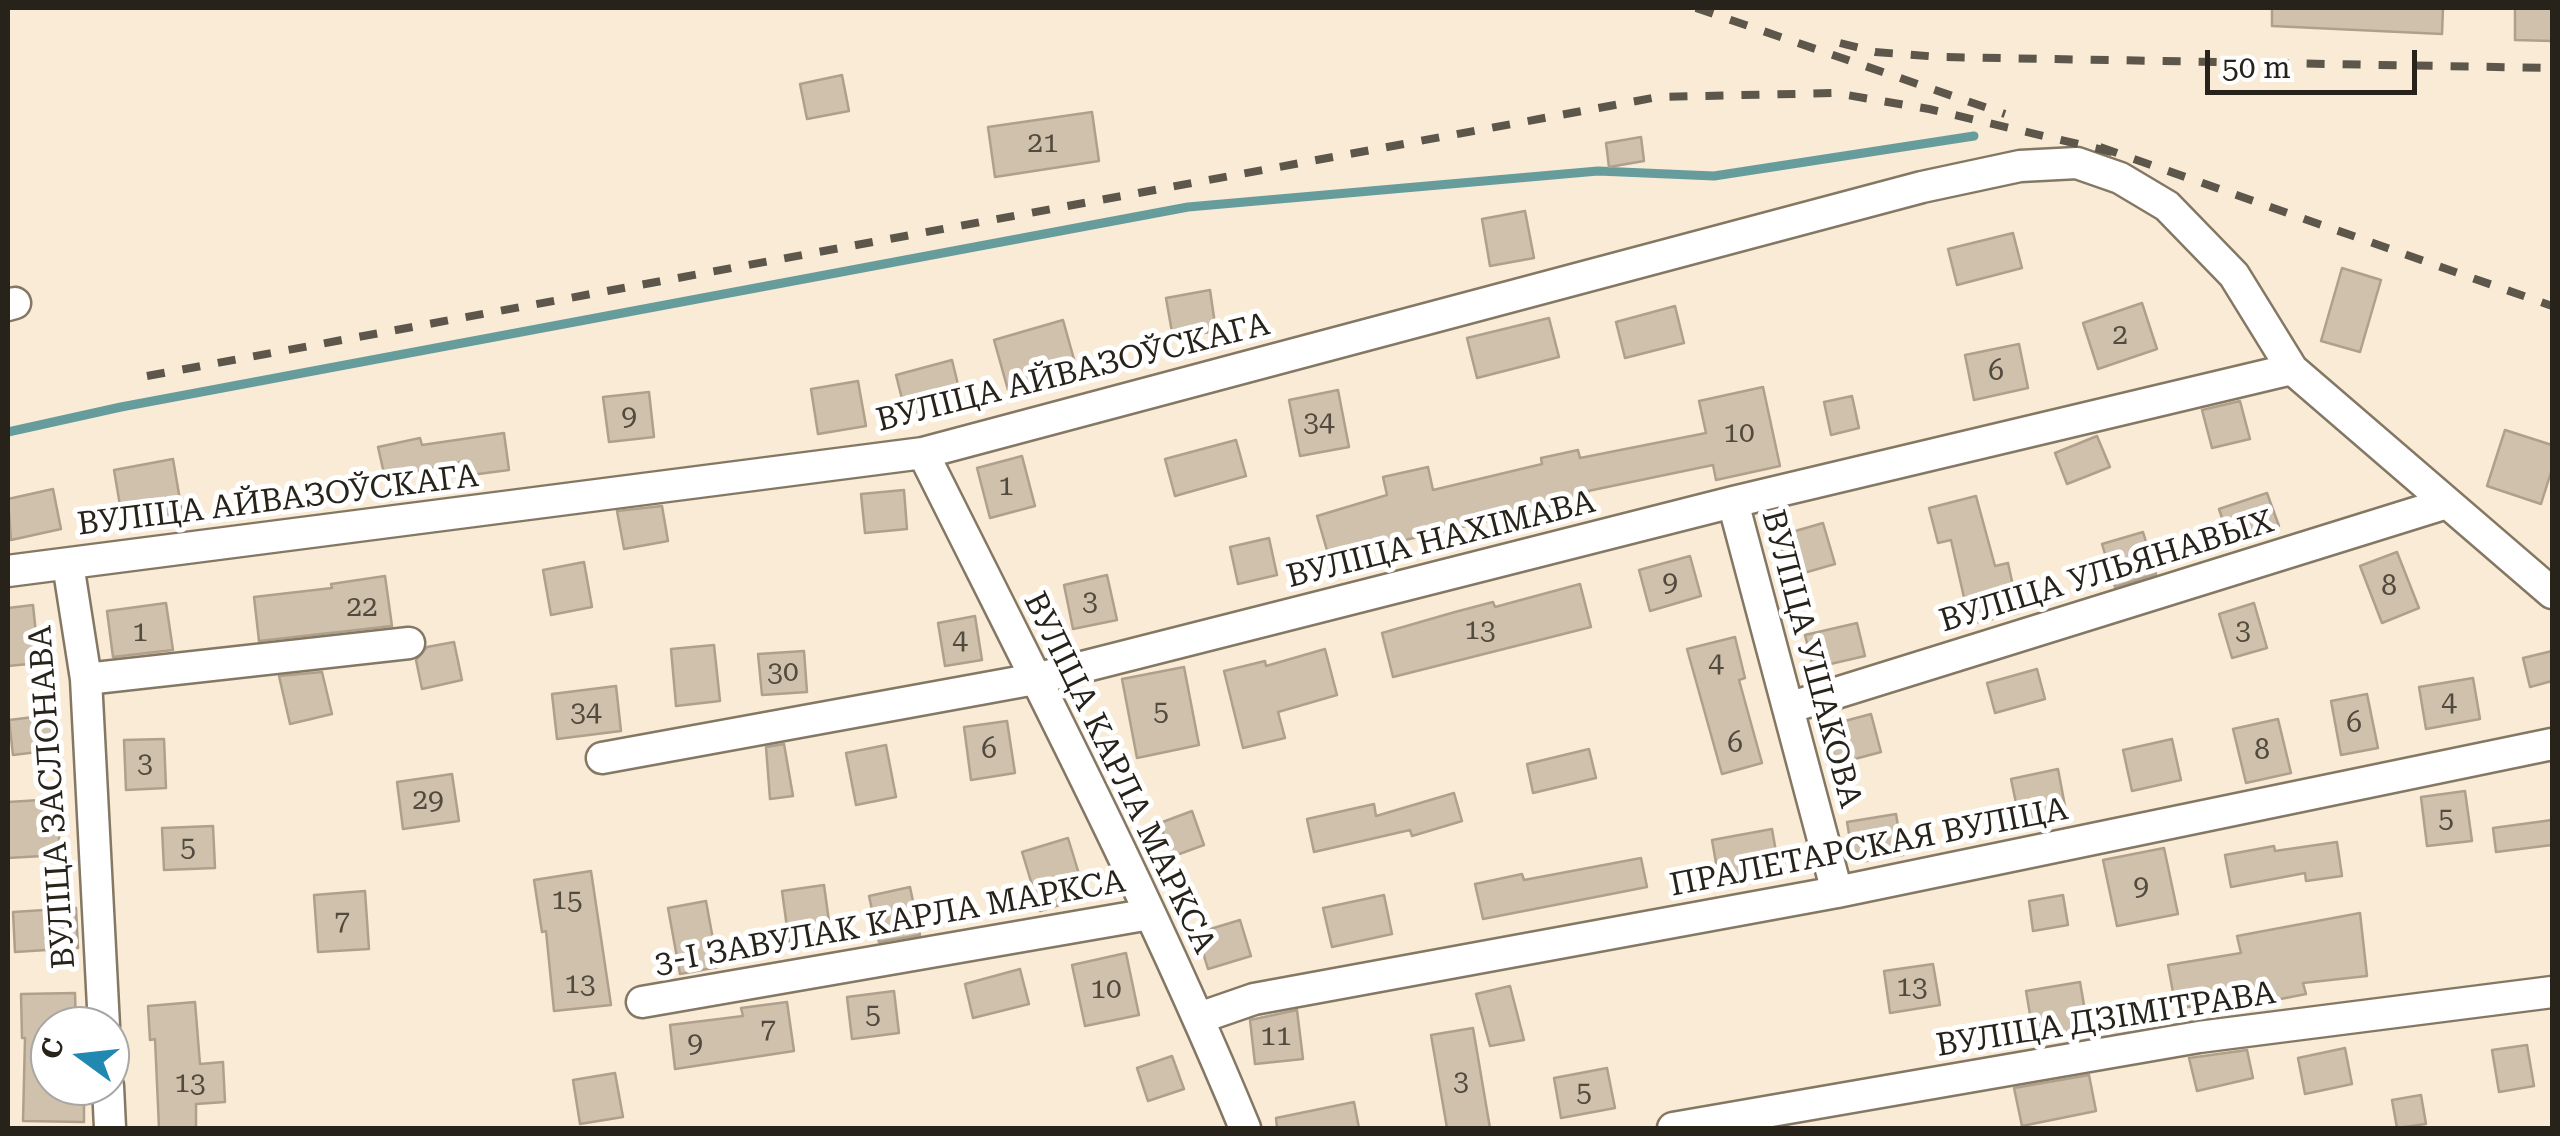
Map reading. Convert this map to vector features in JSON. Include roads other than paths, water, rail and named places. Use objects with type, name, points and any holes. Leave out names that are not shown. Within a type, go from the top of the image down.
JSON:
[{"type":"street","name":"ВУЛІЦА АЙВАЗОЎСКАГА","points":[[8,572],[923,453],[1922,187],[2020,166],[2078,164],[2120,178],[2166,206],[2234,276],[2292,369]]},
{"type":"street","name":"ВУЛІЦА НАХІМАВА","points":[[602,758],[1035,679],[1733,502],[2292,369]]},
{"type":"street","points":[[2292,369],[2552,593]]},
{"type":"street","name":"ВУЛІЦА КАРЛА МАРКСА","points":[[923,453],[1150,914],[1245,1128]]},
{"type":"street","name":"ВУЛІЦА УШАКОВА","points":[[1733,502],[1836,892]]},
{"type":"street","name":"ВУЛІЦА УЛЬЯНАВЫХ","points":[[1788,708],[2447,503]]},
{"type":"street","name":"ВУЛІЦА ЗАСЛОНАВА","points":[[68,564],[86,679],[103,1006]]},
{"type":"street","points":[[86,679],[409,644]]},
{"type":"street","name":"ПРАЛЕТАРСКАЯ ВУЛІЦА","points":[[1199,1018],[1254,998],[1836,892],[2552,744]]},
{"type":"street","name":"3-І ЗАВУЛАК КАРЛА МАРКСА","points":[[642,1002],[1150,914]]},
{"type":"street","name":"ВУЛІЦА ДЗІМІТРАВА","points":[[1673,1128],[2199,1037],[2552,992]]},
{"type":"waterway","points":[[8,432],[121,407],[1188,207],[1598,171],[1714,176],[1974,136]]},
{"type":"railway","points":[[1696,8],[2005,114]]},
{"type":"railway","points":[[1840,43],[1875,52],[1940,57],[2552,68]]},
{"type":"railway","points":[[147,376],[1658,97],[1835,93],[1929,109],[2112,152]]},
{"type":"railway","points":[[2100,147],[2552,306]]}]
